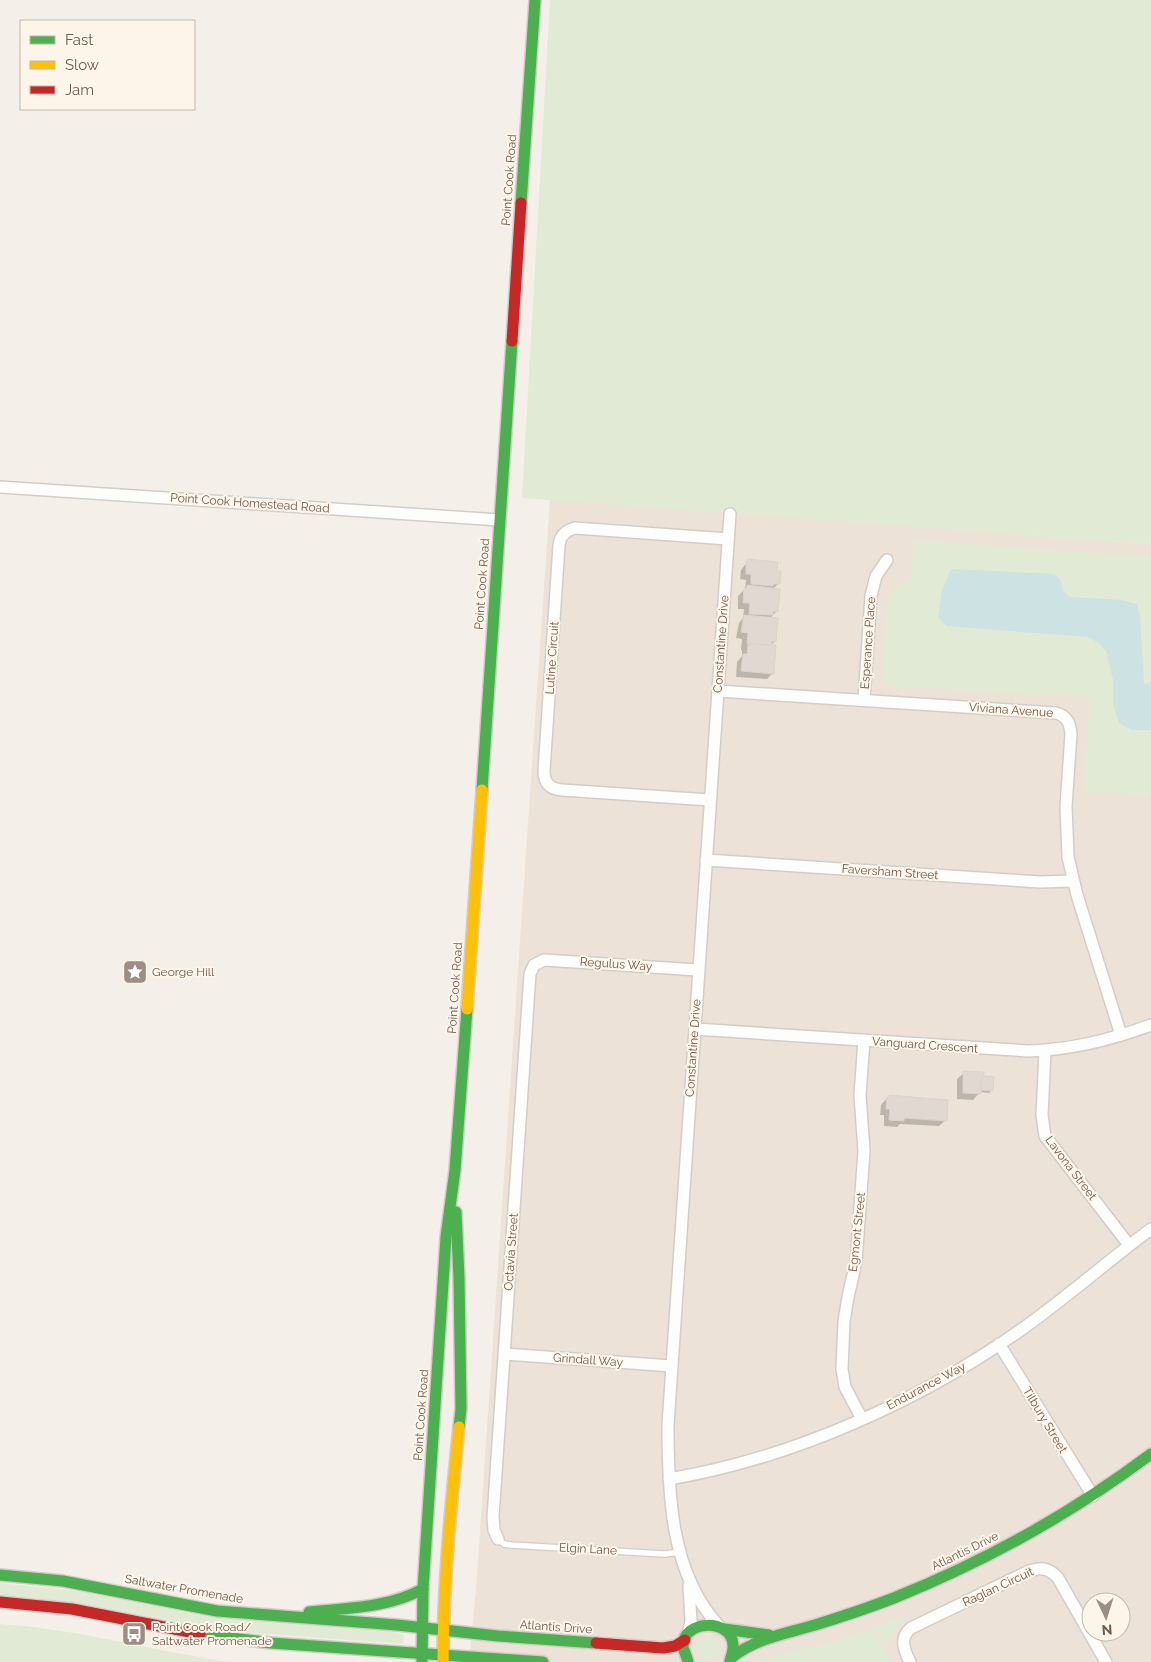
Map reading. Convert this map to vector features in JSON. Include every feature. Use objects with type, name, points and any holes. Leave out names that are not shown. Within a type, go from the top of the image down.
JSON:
[{"type":"main road","name":"Point Cook Road","points":[[422,1658],[424,1628],[423,1589],[446,1237],[454,1170],[471,954],[535,0]]},
{"type":"main road","name":"Point Cook Road","points":[[443,1658],[450,1513],[461,1391],[460,1278],[454,1170]]},
{"type":"main road","name":"Atlantis Drive","points":[[730,1660],[745,1646],[773,1635],[809,1627],[851,1614],[942,1578],[1012,1544],[1093,1496],[1151,1454]]},
{"type":"main road","name":"Saltwater Promenade","points":[[0,1575],[62,1581],[217,1611],[424,1628]]},
{"type":"main road","points":[[273,1616],[378,1605],[404,1598],[423,1589]]},
{"type":"main road","points":[[0,1602],[50,1606],[232,1639],[377,1650],[422,1658],[498,1657],[543,1662]]},
{"type":"main road","name":"Atlantis Drive","points":[[424,1628],[662,1648],[676,1646],[699,1625],[712,1624],[752,1634],[773,1635]]},
{"type":"main road","points":[[721,1627],[730,1635],[733,1642],[730,1660]]},
{"type":"main road","points":[[686,1637],[683,1648],[684,1656],[688,1662]]},
{"type":"main road","points":[[377,1650],[388,1662]]},
{"type":"street","name":"Point Cook Homestead Road","points":[[0,487],[500,520]]},
{"type":"street","name":"Constantine Drive","points":[[721,1627],[702,1604],[689,1581],[680,1552],[669,1480],[668,1425],[730,514]]},
{"type":"street","name":"Lutine Circuit","points":[[710,800],[562,790],[553,788],[547,783],[544,771],[558,565],[560,539],[565,532],[572,529],[728,538]]},
{"type":"street","name":"Esperance Place","points":[[864,700],[871,596],[876,576],[887,560]]},
{"type":"street","name":"Viviana Avenue","points":[[718,691],[1056,713],[1065,717],[1071,734],[1066,825],[1068,857],[1073,881],[1122,1036]]},
{"type":"street","name":"Faversham Street","points":[[706,860],[1040,882],[1073,881]]},
{"type":"street","name":"Regulus Way","points":[[534,965],[541,961],[549,960],[698,970]]},
{"type":"street","name":"Octavia Street","points":[[498,1539],[494,1530],[493,1517],[529,980],[534,965]]},
{"type":"street","name":"Vanguard Crescent","points":[[695,1029],[1045,1051],[1098,1042],[1122,1036],[1151,1025]]},
{"type":"street","name":"Egmont Street","points":[[862,1419],[845,1387],[842,1369],[848,1297],[856,1262],[864,1151],[860,1095],[864,1040]]},
{"type":"street","name":"Lavona Street","points":[[1045,1051],[1042,1116],[1045,1136],[1129,1245]]},
{"type":"street","name":"Endurance Way","points":[[669,1480],[779,1451],[862,1419],[937,1382],[1043,1314],[1151,1229]]},
{"type":"street","name":"Tilbury Street","points":[[999,1344],[1093,1496]]},
{"type":"street","name":"Grindall Way","points":[[504,1354],[672,1366]]},
{"type":"street","name":"Raglan Circuit","points":[[910,1662],[903,1644],[904,1636],[911,1628],[1028,1572],[1041,1568],[1051,1570],[1058,1578],[1106,1662]]},
{"type":"street","name":"Constantine Drive","points":[[686,1637],[691,1613],[689,1581]]},
{"type":"lane","name":"Elgin Lane","points":[[498,1539],[504,1544],[511,1545],[664,1554],[680,1552]]},
{"type":"shaded area","points":[[550,499],[1151,544],[1151,1662],[469,1662],[476,1590]]},
{"type":"shaded area","points":[[951,569],[1054,574],[1060,579],[1063,591],[1070,597],[1121,600],[1137,604],[1140,616],[1144,684],[1151,682],[1151,730],[1132,730],[1119,723],[1113,704],[1113,680],[1106,651],[1099,643],[1088,637],[946,626],[938,617],[942,590]]},
{"type":"green space","points":[[550,0],[1151,0],[1151,544],[522,498]]},
{"type":"green space","points":[[914,540],[1151,557],[1151,795],[1083,791],[1090,698],[888,686],[882,680],[887,596],[911,575]]},
{"type":"green space","points":[[0,1583],[78,1591],[217,1618],[394,1632],[404,1635],[403,1644],[225,1631],[37,1598],[0,1595]]},
{"type":"green space","points":[[905,1616],[906,1621],[884,1643],[875,1627]]},
{"type":"green space","points":[[0,1624],[58,1630],[230,1662],[0,1662]]},
{"type":"green space","points":[[873,1629],[891,1662],[755,1662],[756,1660],[824,1644]]},
{"type":"green space","points":[[709,1636],[718,1639],[721,1648],[718,1657],[709,1660],[700,1657],[697,1648],[700,1639]]},
{"type":"building","points":[[748,559],[778,562],[777,571],[781,571],[780,584],[773,584],[773,586],[751,584],[751,574],[746,574],[746,562],[748,562]]},
{"type":"building","points":[[747,585],[780,589],[778,612],[773,611],[773,615],[749,614],[750,603],[743,603],[744,588]]},
{"type":"building","points":[[744,615],[778,618],[776,642],[772,641],[771,645],[747,644],[748,633],[741,632]]},
{"type":"building","points":[[748,644],[776,645],[774,674],[741,671],[743,654],[747,654]]},
{"type":"building","points":[[963,1071],[984,1072],[981,1094],[963,1093]]},
{"type":"building","points":[[982,1076],[994,1077],[993,1091],[981,1090]]},
{"type":"building","points":[[889,1095],[948,1100],[947,1121],[904,1118],[904,1121],[889,1120],[890,1109],[886,1109],[887,1097]]},
{"type":"traffic: fast","points":[[521,203],[535,0]]},
{"type":"traffic: fast","points":[[482,790],[512,341]]},
{"type":"traffic: fast","points":[[422,1662],[423,1589],[446,1237],[455,1170],[467,1009]]},
{"type":"traffic: fast","points":[[456,1212],[461,1409],[459,1427]]},
{"type":"traffic: fast","points":[[731,1658],[761,1641],[825,1622],[894,1598],[995,1552],[1090,1497],[1151,1454]]},
{"type":"traffic: fast","points":[[0,1575],[63,1581],[217,1611],[596,1643]]},
{"type":"traffic: fast","points":[[309,1612],[382,1604],[423,1589]]},
{"type":"traffic: fast","points":[[688,1662],[683,1647],[685,1638],[690,1631],[707,1625],[725,1630],[731,1636],[733,1651],[730,1661]]},
{"type":"traffic: fast","points":[[724,1629],[769,1635]]},
{"type":"traffic: fast","points":[[200,1634],[271,1643],[543,1662]]},
{"type":"traffic: slow","points":[[467,1009],[482,790]]},
{"type":"traffic: slow","points":[[443,1662],[446,1573],[459,1427]]},
{"type":"traffic: jam","points":[[512,341],[521,203]]},
{"type":"traffic: jam","points":[[0,1602],[72,1609],[200,1634]]},
{"type":"traffic: jam","points":[[596,1643],[663,1648],[675,1646],[685,1640]]},
{"type":"place","name":"George Hill","points":[[135,972]]},
{"type":"place","name":"Point Cook Road/ Saltwater Promenade","points":[[134,1634]]}]
